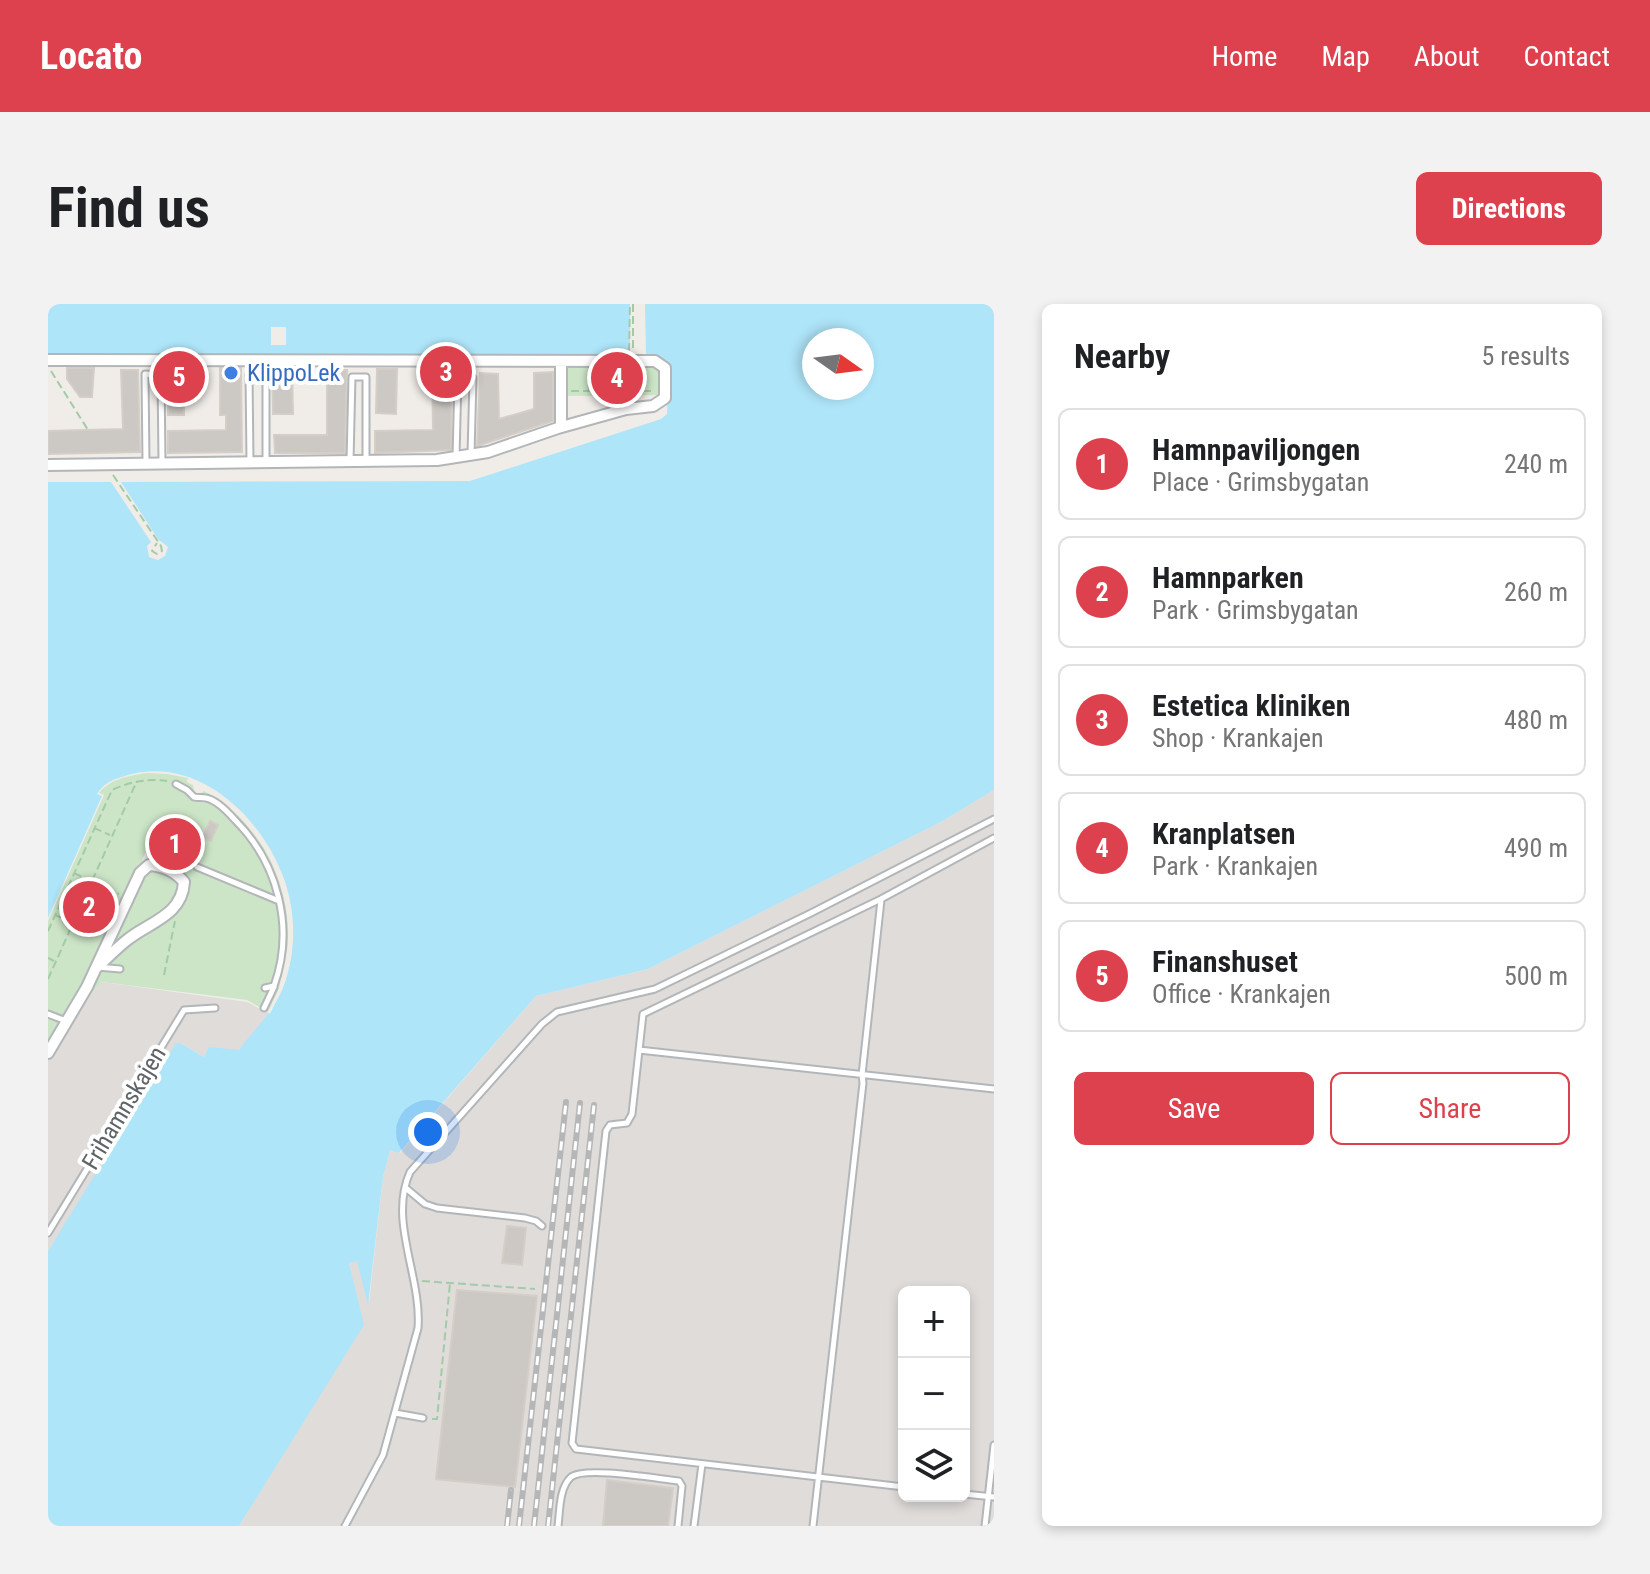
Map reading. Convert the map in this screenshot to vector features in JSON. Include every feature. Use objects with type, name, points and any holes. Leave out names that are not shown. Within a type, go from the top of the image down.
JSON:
[{"type":"street","points":[[561,361],[561,427]]},
{"type":"street","points":[[48,363],[655,361],[665,368],[665,398],[653,406],[626,409],[471,455],[437,460],[48,465]]},
{"type":"street","points":[[48,1053],[97,967],[136,879],[149,865],[165,868],[184,882],[182,895],[168,915],[129,939],[97,967]]},
{"type":"lane","points":[[146,463],[145,374],[161,375],[162,463]]},
{"type":"lane","points":[[250,462],[249,374],[266,375],[266,461]]},
{"type":"lane","points":[[350,461],[352,377],[366,377],[366,461]]},
{"type":"lane","points":[[456,457],[458,378],[473,378],[471,455]]},
{"type":"lane","points":[[176,784],[194,797],[209,799],[238,822],[263,857],[280,901],[283,943],[274,986],[264,1008]]},
{"type":"lane","points":[[345,1526],[383,1455],[418,1328],[419,1309],[405,1235],[406,1189],[410,1172],[542,1024],[557,1012],[655,989],[994,819]]},
{"type":"lane","points":[[898,1486],[576,1449],[572,1443],[606,1131],[610,1125],[627,1123],[632,1114],[643,1014],[881,899],[994,838]]},
{"type":"lane","points":[[197,867],[280,901]]},
{"type":"lane","points":[[813,1526],[881,899]]},
{"type":"lane","points":[[97,967],[120,969]]},
{"type":"lane","points":[[265,988],[274,986]]},
{"type":"lane","name":"Frihamnskajen","points":[[48,1233],[184,1010],[215,1008]]},
{"type":"lane","points":[[48,1014],[67,1021]]},
{"type":"lane","points":[[639,1050],[994,1089]]},
{"type":"lane","points":[[406,1189],[425,1204],[525,1218],[542,1226]]},
{"type":"lane","points":[[395,1413],[423,1418]]},
{"type":"lane","points":[[985,1526],[991,1497],[994,1445]]},
{"type":"lane","points":[[694,1526],[702,1464]]},
{"type":"lane","points":[[558,1526],[562,1495],[569,1478],[584,1471],[679,1481],[682,1486],[678,1526]]},
{"type":"lane","points":[[970,1495],[991,1497]]},
{"type":"path","points":[[629,391],[633,304]]},
{"type":"path","points":[[588,361],[589,391]]},
{"type":"path","points":[[608,361],[609,391]]},
{"type":"path","points":[[48,363],[88,430]]},
{"type":"path","points":[[568,391],[655,391]]},
{"type":"path","points":[[109,464],[113,476],[157,543]]},
{"type":"path","points":[[48,931],[112,790],[150,779],[176,784]]},
{"type":"path","points":[[48,979],[136,782]]},
{"type":"path","points":[[93,828],[111,836]]},
{"type":"path","points":[[74,873],[127,898]]},
{"type":"path","points":[[55,915],[73,923]]},
{"type":"path","points":[[164,975],[175,920]]},
{"type":"path","points":[[48,958],[55,962]]},
{"type":"path","points":[[413,1280],[535,1289]]},
{"type":"path","points":[[423,1418],[437,1419],[450,1283]]},
{"type":"shaded area","points":[[994,790],[994,1526],[239,1526],[363,1325],[349,1263],[357,1260],[369,1302],[383,1177],[390,1149],[400,1153],[536,996],[648,969],[941,822]]},
{"type":"shaded area","points":[[102,982],[247,1002],[270,1014],[239,1050],[204,1057],[182,1044],[48,1251],[48,1043]]},
{"type":"green space","points":[[565,355],[628,355],[661,359],[669,368],[669,395],[565,396]]},
{"type":"green space","points":[[146,773],[188,778],[187,782],[193,785],[195,794],[204,791],[231,809],[253,832],[270,859],[281,888],[287,920],[287,951],[281,983],[268,1012],[247,1000],[102,982],[48,1042],[48,921],[104,795],[99,793],[114,781]],"holes":[[[156,828],[167,829],[160,833],[151,858],[144,863],[142,860]]]},
{"type":"water","points":[[48,304],[630,304],[630,343],[628,355],[48,354]]},
{"type":"water","points":[[636,304],[994,304],[994,790],[941,822],[648,969],[536,996],[399,1153],[390,1150],[383,1177],[368,1305],[357,1261],[349,1263],[364,1325],[239,1526],[48,1526],[48,1251],[176,1043],[204,1057],[209,1047],[239,1050],[264,1019],[284,985],[291,960],[293,934],[285,882],[262,836],[245,815],[203,783],[180,774],[154,771],[119,778],[106,784],[97,794],[102,796],[48,918],[48,482],[111,482],[151,542],[147,546],[149,557],[158,560],[165,556],[168,547],[158,539],[121,482],[470,481],[661,419],[667,414],[669,368],[661,359],[636,355]]},
{"type":"pier","points":[[636,304],[645,304],[646,356],[636,355]]},
{"type":"pier","points":[[271,327],[286,327],[286,345],[271,345]]},
{"type":"pier","points":[[189,777],[209,787],[243,813],[270,849],[285,882],[292,914],[292,953],[285,982],[270,1014],[268,1012],[279,989],[288,945],[288,915],[281,883],[267,851],[240,816],[201,784],[187,781]]},
{"type":"building","points":[[67,368],[94,368],[92,397],[80,397],[67,379]]},
{"type":"building","points":[[168,368],[185,368],[184,415],[168,415]]},
{"type":"building","points":[[220,368],[241,368],[242,452],[168,453],[168,431],[226,430],[226,415],[220,415]]},
{"type":"building","points":[[272,368],[292,368],[293,414],[273,414]]},
{"type":"building","points":[[377,369],[397,369],[396,414],[376,413]]},
{"type":"building","points":[[432,369],[452,369],[451,450],[375,453],[375,431],[433,430]]},
{"type":"building","points":[[121,370],[138,370],[140,452],[48,454],[48,431],[123,429]]},
{"type":"building","points":[[327,370],[347,370],[345,453],[275,453],[274,435],[327,435]]},
{"type":"building","points":[[553,372],[553,421],[477,446],[480,373],[498,374],[499,419],[534,409],[534,373]]},
{"type":"building","points":[[210,821],[218,825],[211,841],[202,838]]},
{"type":"building","points":[[164,835],[188,845],[179,867],[154,858]]},
{"type":"building","points":[[507,1226],[526,1228],[522,1265],[502,1263]]},
{"type":"building","points":[[457,1290],[537,1296],[515,1487],[436,1479]]},
{"type":"building","points":[[607,1480],[673,1488],[668,1526],[603,1526]]},
{"type":"railway","points":[[519,1526],[566,1102]]},
{"type":"railway","points":[[534,1526],[580,1103]]},
{"type":"railway","points":[[548,1526],[594,1105]]},
{"type":"railway","points":[[507,1526],[511,1490]]},
{"type":"place","name":"Estetica kliniken","points":[[446,372]]},
{"type":"place","name":"KlippoLek","points":[[231,373]]},
{"type":"place","name":"Finanshuset","points":[[179,377]]},
{"type":"place","name":"Kranplatsen","points":[[617,378]]},
{"type":"place","name":"Hamnpaviljongen","points":[[175,844]]},
{"type":"place","name":"Hamnparken","points":[[89,907]]}]
